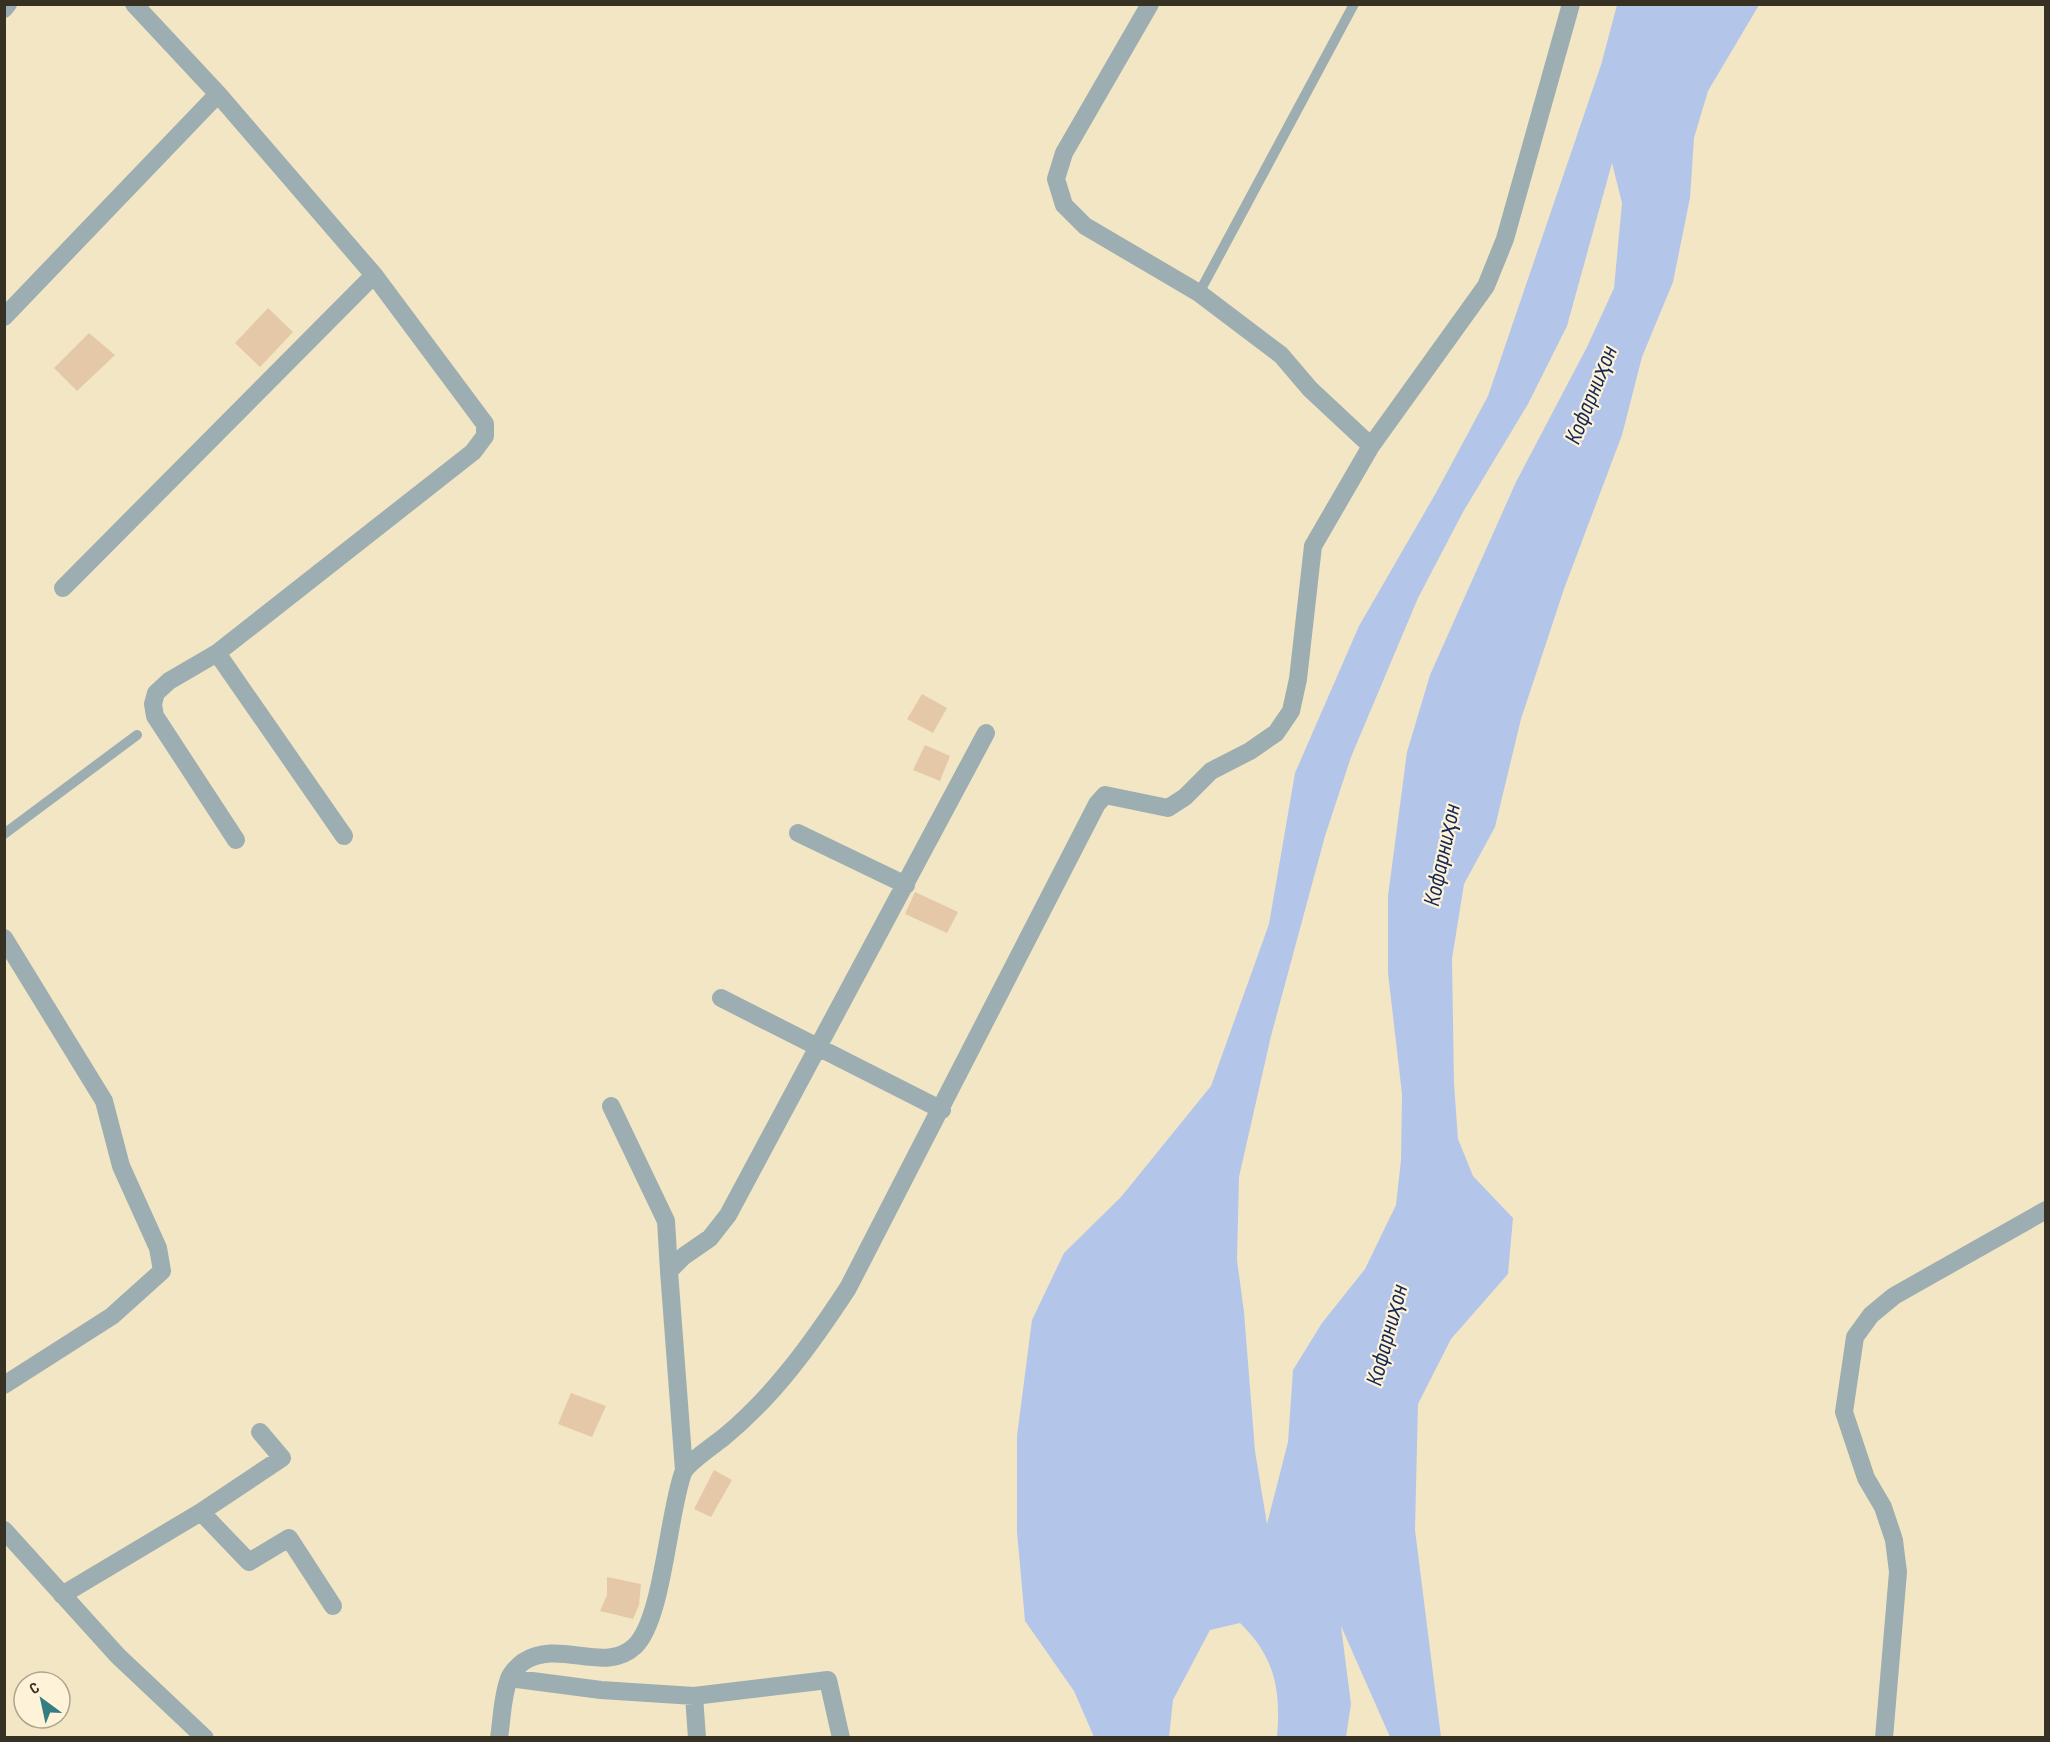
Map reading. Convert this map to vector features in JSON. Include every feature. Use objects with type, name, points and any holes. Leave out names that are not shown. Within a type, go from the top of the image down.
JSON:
[{"type":"street","points":[[4,9],[8,4]]},
{"type":"street","points":[[134,4],[218,94],[374,275],[484,424],[485,436],[472,452],[217,653],[170,681],[156,693],[153,704],[155,716],[236,840]]},
{"type":"street","points":[[1150,4],[1064,153],[1056,179],[1064,206],[1085,226],[1199,293],[1281,355],[1310,389],[1371,446]]},
{"type":"street","points":[[684,1470],[753,1413],[816,1337],[848,1288],[942,1110],[1098,804],[1105,795],[1168,808],[1185,797],[1211,771],[1250,751],[1276,733],[1291,711],[1298,679],[1313,546],[1371,446],[1486,286],[1505,239],[1571,4]]},
{"type":"street","points":[[4,316],[218,94]]},
{"type":"street","points":[[63,588],[374,275]]},
{"type":"street","points":[[217,653],[344,836]]},
{"type":"street","points":[[669,1271],[684,1256],[710,1238],[728,1215],[820,1047],[986,733]]},
{"type":"street","points":[[798,833],[906,885]]},
{"type":"street","points":[[4,938],[104,1101],[121,1166],[158,1248],[162,1271],[112,1316],[4,1385]]},
{"type":"street","points":[[722,998],[942,1110]]},
{"type":"street","points":[[499,1737],[509,1678],[520,1664],[536,1654],[553,1652],[604,1658],[620,1656],[644,1636],[652,1611],[684,1470],[666,1221],[611,1106]]},
{"type":"street","points":[[1884,1737],[1898,1572],[1894,1540],[1883,1507],[1866,1478],[1844,1412],[1855,1337],[1871,1315],[1894,1296],[2046,1210]]},
{"type":"street","points":[[62,1596],[201,1512],[282,1458],[260,1432]]},
{"type":"street","points":[[201,1512],[249,1562],[289,1538],[333,1606]]},
{"type":"street","points":[[4,1530],[118,1656],[205,1737]]},
{"type":"street","points":[[509,1678],[601,1690],[694,1696],[828,1680],[841,1737]]},
{"type":"street","points":[[694,1696],[697,1737]]},
{"type":"lane","points":[[1199,293],[1354,4]]},
{"type":"lane","points":[[4,834],[137,735]]},
{"type":"water","name":"Кофарниҳон","points":[[1617,5],[1759,5],[1708,91],[1694,138],[1690,198],[1673,282],[1642,357],[1622,435],[1564,589],[1521,719],[1495,827],[1464,884],[1452,959],[1454,1084],[1458,1139],[1473,1176],[1513,1218],[1508,1274],[1451,1339],[1418,1404],[1415,1530],[1441,1737],[1390,1737],[1341,1626],[1351,1704],[1346,1737],[1277,1737],[1278,1704],[1273,1675],[1261,1649],[1240,1623],[1210,1630],[1173,1700],[1169,1737],[1094,1737],[1074,1691],[1025,1621],[1017,1532],[1017,1436],[1032,1320],[1064,1253],[1121,1197],[1211,1086],[1269,924],[1295,773],[1359,626],[1437,491],[1488,396],[1601,65]],"holes":[[[1612,163],[1622,203],[1614,288],[1587,347],[1516,482],[1458,612],[1430,675],[1407,752],[1388,896],[1388,973],[1402,1094],[1401,1160],[1396,1205],[1365,1269],[1322,1323],[1293,1370],[1288,1442],[1267,1524],[1255,1451],[1244,1312],[1237,1260],[1239,1177],[1271,1036],[1325,836],[1351,757],[1418,598],[1463,512],[1528,404],[1567,326]]]},
{"type":"building","points":[[268,308],[293,332],[260,367],[235,343]]},
{"type":"building","points":[[89,333],[115,355],[77,391],[54,368]]},
{"type":"building","points":[[922,694],[947,708],[933,733],[907,719]]},
{"type":"building","points":[[925,745],[950,756],[940,781],[913,770]]},
{"type":"building","points":[[915,892],[958,912],[947,933],[905,914]]},
{"type":"building","points":[[571,1393],[606,1406],[592,1437],[558,1424]]},
{"type":"building","points":[[714,1470],[732,1480],[711,1517],[694,1509]]},
{"type":"building","points":[[607,1577],[641,1584],[639,1605],[633,1619],[600,1611],[607,1595]]}]
